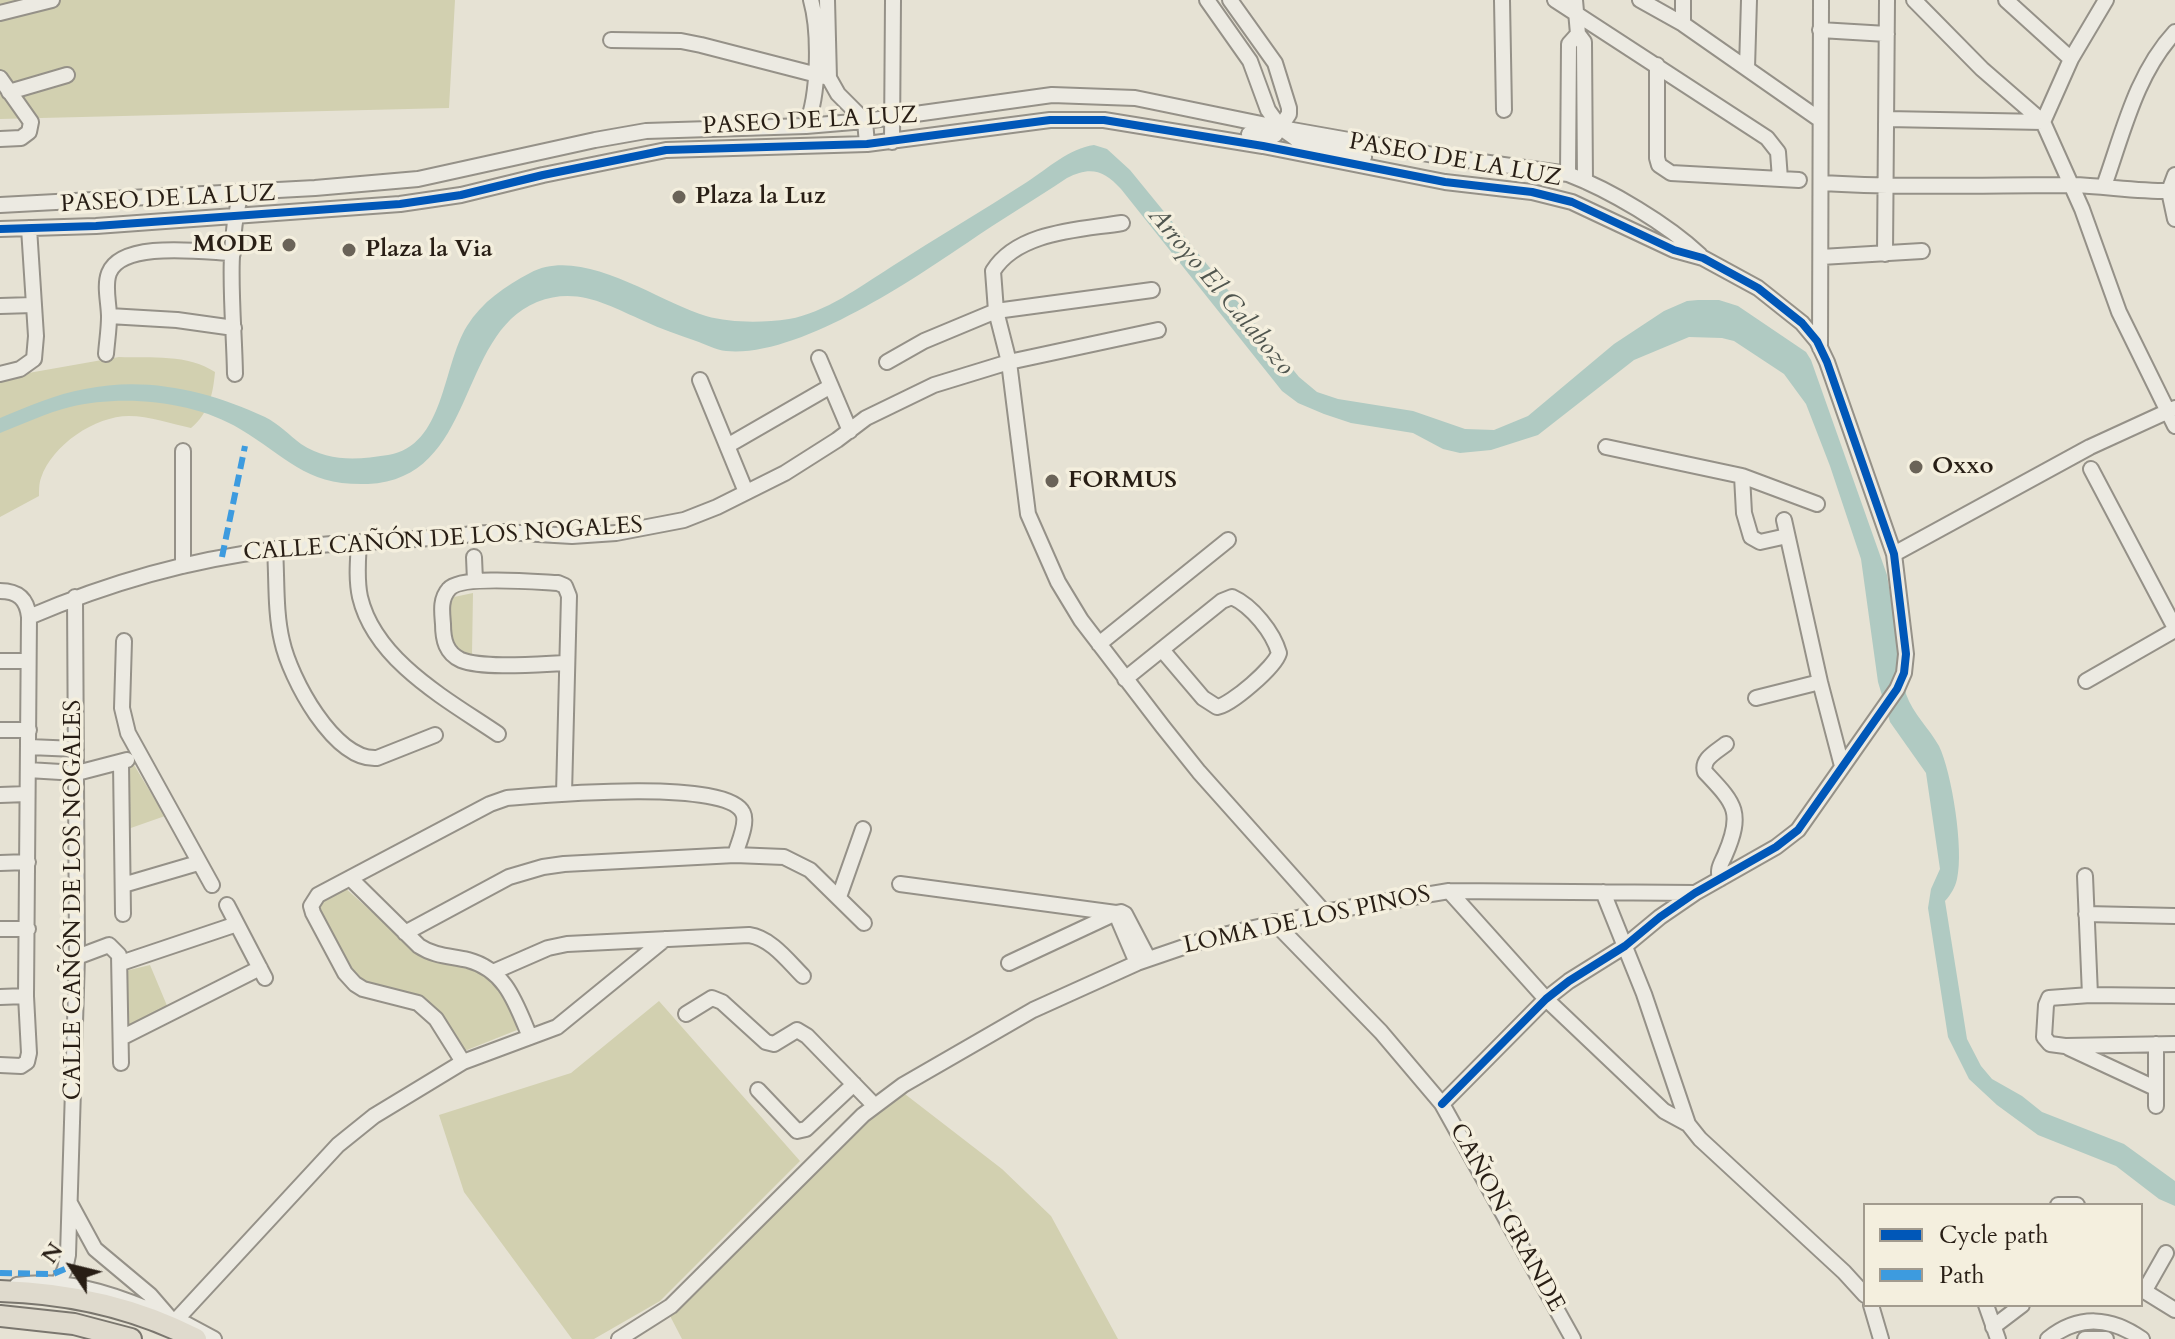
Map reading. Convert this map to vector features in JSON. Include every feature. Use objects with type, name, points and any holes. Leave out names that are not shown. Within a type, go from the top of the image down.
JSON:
[{"type":"highway","points":[[0,1290],[49,1293],[93,1301],[151,1318],[196,1339]]},
{"type":"highway","points":[[0,1316],[74,1324],[131,1339]]},
{"type":"street","points":[[0,13],[52,0]]},
{"type":"street","points":[[811,0],[822,77]]},
{"type":"street","points":[[806,126],[822,77],[827,0]]},
{"type":"street","points":[[892,142],[893,0]]},
{"type":"street","points":[[1207,0],[1250,61],[1272,118],[1281,128],[1302,143],[1368,158],[1409,175]]},
{"type":"street","points":[[1183,132],[1217,129],[1272,137],[1289,114],[1280,76],[1268,53],[1230,0]]},
{"type":"street","points":[[1502,0],[1504,110]]},
{"type":"street","points":[[1555,0],[1576,7],[1771,142],[1778,152],[1780,179]]},
{"type":"street","points":[[1640,0],[1683,24],[1819,119]]},
{"type":"street","points":[[1683,0],[1683,24]]},
{"type":"street","points":[[1747,68],[1749,0]]},
{"type":"street","points":[[1820,349],[1821,0]]},
{"type":"street","points":[[1885,254],[1887,0]]},
{"type":"street","points":[[1914,0],[1982,69],[2043,122],[2082,209],[2119,312],[2171,409],[2175,426]]},
{"type":"street","points":[[2006,0],[2071,59]]},
{"type":"street","points":[[2043,122],[2071,59],[2104,1]]},
{"type":"street","points":[[1576,7],[1578,34],[1584,42],[1585,181]]},
{"type":"street","points":[[1820,30],[1887,34]]},
{"type":"street","points":[[2104,186],[2141,83],[2156,55],[2175,32]]},
{"type":"street","points":[[1568,174],[1569,44],[1578,34]]},
{"type":"street","points":[[611,40],[681,41],[822,77],[865,121],[867,144]]},
{"type":"street","points":[[1250,61],[1268,53]]},
{"type":"street","points":[[1657,65],[1659,165],[1671,173],[1799,180]]},
{"type":"street","points":[[9,92],[67,75]]},
{"type":"street","points":[[0,78],[31,122],[29,132],[21,138],[0,139]]},
{"type":"street","name":"PASEO DE LA LUZ","points":[[0,205],[241,193],[432,177],[515,156],[646,131],[806,126],[865,121],[1020,99],[1080,95],[1135,98],[1439,156],[1568,174],[1681,237],[1703,258]]},
{"type":"street","points":[[1263,98],[1287,98]]},
{"type":"street","points":[[1020,99],[1022,125]]},
{"type":"street","points":[[1887,119],[2043,122]]},
{"type":"street","name":"PASEO DE LA LUZ","points":[[0,229],[96,226],[400,204],[461,195],[557,171],[666,150],[867,144],[1050,120],[1104,120],[1481,188],[1551,196],[1591,209],[1674,250],[1703,258]]},
{"type":"street","points":[[752,128],[752,147]]},
{"type":"street","points":[[1569,146],[1585,149]]},
{"type":"street","points":[[2175,175],[2172,191],[2175,219]]},
{"type":"street","points":[[1821,183],[1886,187],[2070,185],[2172,191]]},
{"type":"street","points":[[315,188],[315,212]]},
{"type":"street","points":[[235,374],[233,253],[235,214],[241,193]]},
{"type":"street","points":[[1122,223],[1038,238],[1003,259],[993,271],[996,311],[1009,362],[1028,514],[1058,582],[1125,679],[1199,772],[1324,912]]},
{"type":"street","points":[[0,374],[20,369],[34,359],[36,336],[29,228]]},
{"type":"street","points":[[106,354],[109,273],[118,262],[147,251],[233,253]]},
{"type":"street","points":[[1821,257],[1922,251]]},
{"type":"street","points":[[1442,1104],[1546,999],[1569,981],[1625,946],[1695,893],[1776,847],[1798,830],[1888,705],[1904,673],[1906,640],[1894,554],[1872,485],[1820,349],[1802,323],[1786,309],[1703,258]]},
{"type":"street","points":[[887,362],[924,341],[996,311],[1152,290]]},
{"type":"street","points":[[0,306],[33,305]]},
{"type":"street","points":[[109,316],[177,320],[234,328]]},
{"type":"street","name":"CALLE CAÑÓN DE LOS NOGALES","points":[[29,617],[75,597],[183,566],[275,549],[504,532],[572,536],[616,533],[684,520],[785,473],[866,418],[934,385],[1009,362],[1158,330]]},
{"type":"street","points":[[819,358],[850,431]]},
{"type":"street","points":[[700,380],[746,492]]},
{"type":"street","points":[[727,446],[831,386]]},
{"type":"street","points":[[1894,554],[2090,447],[2171,409]]},
{"type":"street","points":[[1606,447],[1742,476],[1817,504]]},
{"type":"street","points":[[183,451],[183,566]]},
{"type":"street","points":[[2086,681],[2175,629],[2091,469]]},
{"type":"street","points":[[1742,476],[1744,513],[1753,540],[1760,542],[1787,536]]},
{"type":"street","points":[[1784,520],[1842,766]]},
{"type":"street","points":[[1099,644],[1228,540]]},
{"type":"street","points":[[359,542],[357,574],[360,596],[376,633],[430,690],[498,734]]},
{"type":"street","points":[[275,549],[281,640],[290,669],[330,733],[348,749],[369,759],[435,735]]},
{"type":"street","points":[[474,557],[475,581]]},
{"type":"street","points":[[564,794],[569,596],[565,586],[475,581],[451,586],[442,601],[443,640],[453,655],[474,664],[566,663]]},
{"type":"street","points":[[0,591],[11,591],[21,597],[29,617],[28,1059],[21,1066],[0,1065]]},
{"type":"street","name":"CALLE CAÑÓN DE LOS NOGALES","points":[[58,1284],[68,1255],[77,957],[75,597]]},
{"type":"street","points":[[1125,679],[1222,601],[1232,597],[1247,606],[1274,639],[1279,653],[1273,664],[1229,702],[1217,707],[1203,698],[1163,651]]},
{"type":"street","points":[[124,641],[122,708],[128,733],[212,885]]},
{"type":"street","points":[[0,661],[28,661]]},
{"type":"street","points":[[1756,698],[1820,682]]},
{"type":"street","points":[[0,730],[29,730]]},
{"type":"street","points":[[1720,879],[1718,872],[1736,819],[1735,809],[1703,766],[1726,744]]},
{"type":"street","points":[[29,747],[76,749]]},
{"type":"street","points":[[28,770],[77,773],[121,763],[138,754]]},
{"type":"street","points":[[121,763],[123,914]]},
{"type":"street","points":[[463,1062],[427,1009],[408,999],[376,993],[355,984],[345,973],[311,906],[318,895],[490,804],[507,798],[682,792],[731,802],[743,812],[745,819],[735,855]]},
{"type":"street","points":[[0,795],[27,794]]},
{"type":"street","points":[[839,897],[863,829]]},
{"type":"street","points":[[405,933],[509,877],[535,868],[735,855],[784,857],[798,861],[864,923]]},
{"type":"street","points":[[0,863],[28,862]]},
{"type":"street","points":[[123,885],[198,863]]},
{"type":"street","points":[[2085,876],[2090,995]]},
{"type":"street","points":[[350,878],[405,933],[429,952],[471,961],[493,972],[510,990],[530,1037]]},
{"type":"street","points":[[900,884],[1116,913]]},
{"type":"street","points":[[1449,891],[1546,999],[1664,1111],[1688,1124],[1719,1158],[1863,1293]]},
{"type":"street","name":"LOMA DE LOS PINOS","points":[[619,1339],[671,1306],[875,1106],[903,1085],[1033,1010],[1143,961],[1175,948],[1274,922],[1449,891],[1695,893]]},
{"type":"street","points":[[1603,892],[1644,994],[1688,1124]]},
{"type":"street","points":[[121,1038],[262,973],[227,905]]},
{"type":"street","points":[[1116,913],[1143,961]]},
{"type":"street","points":[[1009,963],[1116,913]]},
{"type":"street","points":[[2086,914],[2175,916]]},
{"type":"street","name":"CAÑON GRANDE","points":[[1274,922],[1381,1032],[1442,1104],[1573,1339]]},
{"type":"street","points":[[121,963],[237,924]]},
{"type":"street","points":[[0,929],[28,929]]},
{"type":"street","points":[[493,972],[548,948],[567,944],[757,936],[770,944],[803,976]]},
{"type":"street","points":[[173,1318],[338,1145],[374,1116],[463,1062],[557,1027],[665,939]]},
{"type":"street","points":[[77,957],[111,945],[117,951],[121,963],[121,1063]]},
{"type":"street","points":[[0,997],[26,996]]},
{"type":"street","points":[[2175,996],[2054,997],[2047,1000],[2044,1037],[2050,1044],[2065,1046],[2175,1044]]},
{"type":"street","points":[[686,1014],[712,998],[722,1002],[766,1042],[774,1044],[797,1030],[807,1036],[875,1106]]},
{"type":"street","points":[[2156,1044],[2156,1106]]},
{"type":"street","points":[[2065,1046],[2155,1088]]},
{"type":"street","points":[[758,1090],[797,1131],[806,1129],[854,1084]]},
{"type":"street","points":[[70,1203],[95,1249],[173,1318]]},
{"type":"street","points":[[2150,1248],[2170,1254],[2143,1290],[2175,1310]]},
{"type":"street","points":[[120,1298],[130,1279]]},
{"type":"street","points":[[0,1290],[27,1284],[58,1284],[120,1298],[173,1318],[214,1339]]},
{"type":"street","points":[[1872,1307],[1881,1339]]},
{"type":"street","points":[[1987,1307],[1995,1333],[2020,1307]]},
{"type":"street","points":[[2048,1339],[2073,1324],[2098,1320],[2122,1326],[2142,1339]]},
{"type":"street","points":[[2085,1339],[2106,1339]]},
{"type":"shaded area","points":[[0,0],[455,0],[449,108],[0,119]]},
{"type":"shaded area","points":[[119,357],[181,360],[215,372],[211,395],[202,416],[191,428],[129,416],[116,417],[89,427],[55,454],[41,478],[39,496],[0,517],[0,378]]},
{"type":"shaded area","points":[[473,593],[472,654],[458,652],[447,641],[448,609],[454,597]]},
{"type":"shaded area","points":[[134,765],[165,816],[128,829],[125,769]]},
{"type":"shaded area","points":[[344,887],[419,954],[477,968],[497,981],[512,1003],[517,1030],[462,1052],[440,1016],[417,995],[361,984],[349,970],[316,905]]},
{"type":"shaded area","points":[[150,965],[168,1008],[135,1025],[124,1024],[125,971]]},
{"type":"shaded area","points":[[659,1001],[800,1161],[660,1301],[594,1339],[572,1339],[464,1192],[439,1115],[571,1073]]},
{"type":"shaded area","points":[[901,1091],[1002,1169],[1051,1216],[1118,1339],[682,1339],[669,1314]]},
{"type":"water","name":"Arroyo El Calabozo","points":[[1094,145],[1107,149],[1130,170],[1299,377],[1317,392],[1338,399],[1413,411],[1465,429],[1494,430],[1528,416],[1614,344],[1664,311],[1687,301],[1719,300],[1738,306],[1806,352],[1887,575],[1906,694],[1939,746],[1948,774],[1956,812],[1959,866],[1955,885],[1945,901],[1967,1039],[1981,1066],[1992,1079],[2042,1112],[2124,1144],[2175,1181],[2175,1206],[2159,1199],[2116,1166],[2038,1135],[1997,1105],[1969,1079],[1948,1037],[1928,908],[1931,889],[1940,869],[1926,773],[1890,722],[1878,682],[1861,559],[1806,404],[1784,374],[1734,341],[1689,337],[1634,360],[1538,435],[1491,450],[1460,453],[1443,449],[1413,433],[1351,423],[1324,414],[1298,403],[1282,391],[1121,189],[1103,174],[1090,171],[1067,178],[884,296],[818,330],[785,343],[754,350],[726,351],[592,300],[566,296],[537,302],[511,319],[492,344],[448,433],[429,458],[403,476],[368,484],[328,480],[299,468],[222,419],[180,406],[158,403],[90,403],[52,412],[0,433],[0,418],[63,394],[108,385],[154,385],[200,393],[244,408],[270,420],[311,450],[332,457],[388,455],[407,449],[421,437],[431,421],[459,343],[473,317],[495,295],[530,273],[551,266],[573,266],[620,279],[706,316],[747,322],[789,319],[816,311],[842,298],[1059,160],[1076,150]]},
{"type":"marked path","points":[[222,557],[245,446]]},
{"type":"marked path","points":[[0,1273],[53,1274],[65,1269]]},
{"type":"cycle path","points":[[0,229],[96,226],[400,204],[461,195],[666,150],[867,144],[1050,120],[1104,120],[1263,146],[1445,182],[1532,192],[1572,202],[1674,250],[1703,258],[1758,288],[1802,323],[1817,341],[1827,362],[1894,554],[1906,654],[1904,673],[1897,689],[1798,830],[1776,847],[1695,893],[1625,946],[1569,981],[1546,999],[1442,1104]]},
{"type":"place","name":"Plaza la Luz","points":[[679,197]]},
{"type":"place","name":"MODE","points":[[289,245]]},
{"type":"place","name":"Plaza la Via","points":[[349,250]]},
{"type":"place","name":"Oxxo","points":[[1916,467]]},
{"type":"place","name":"FORMUS","points":[[1052,481]]}]
